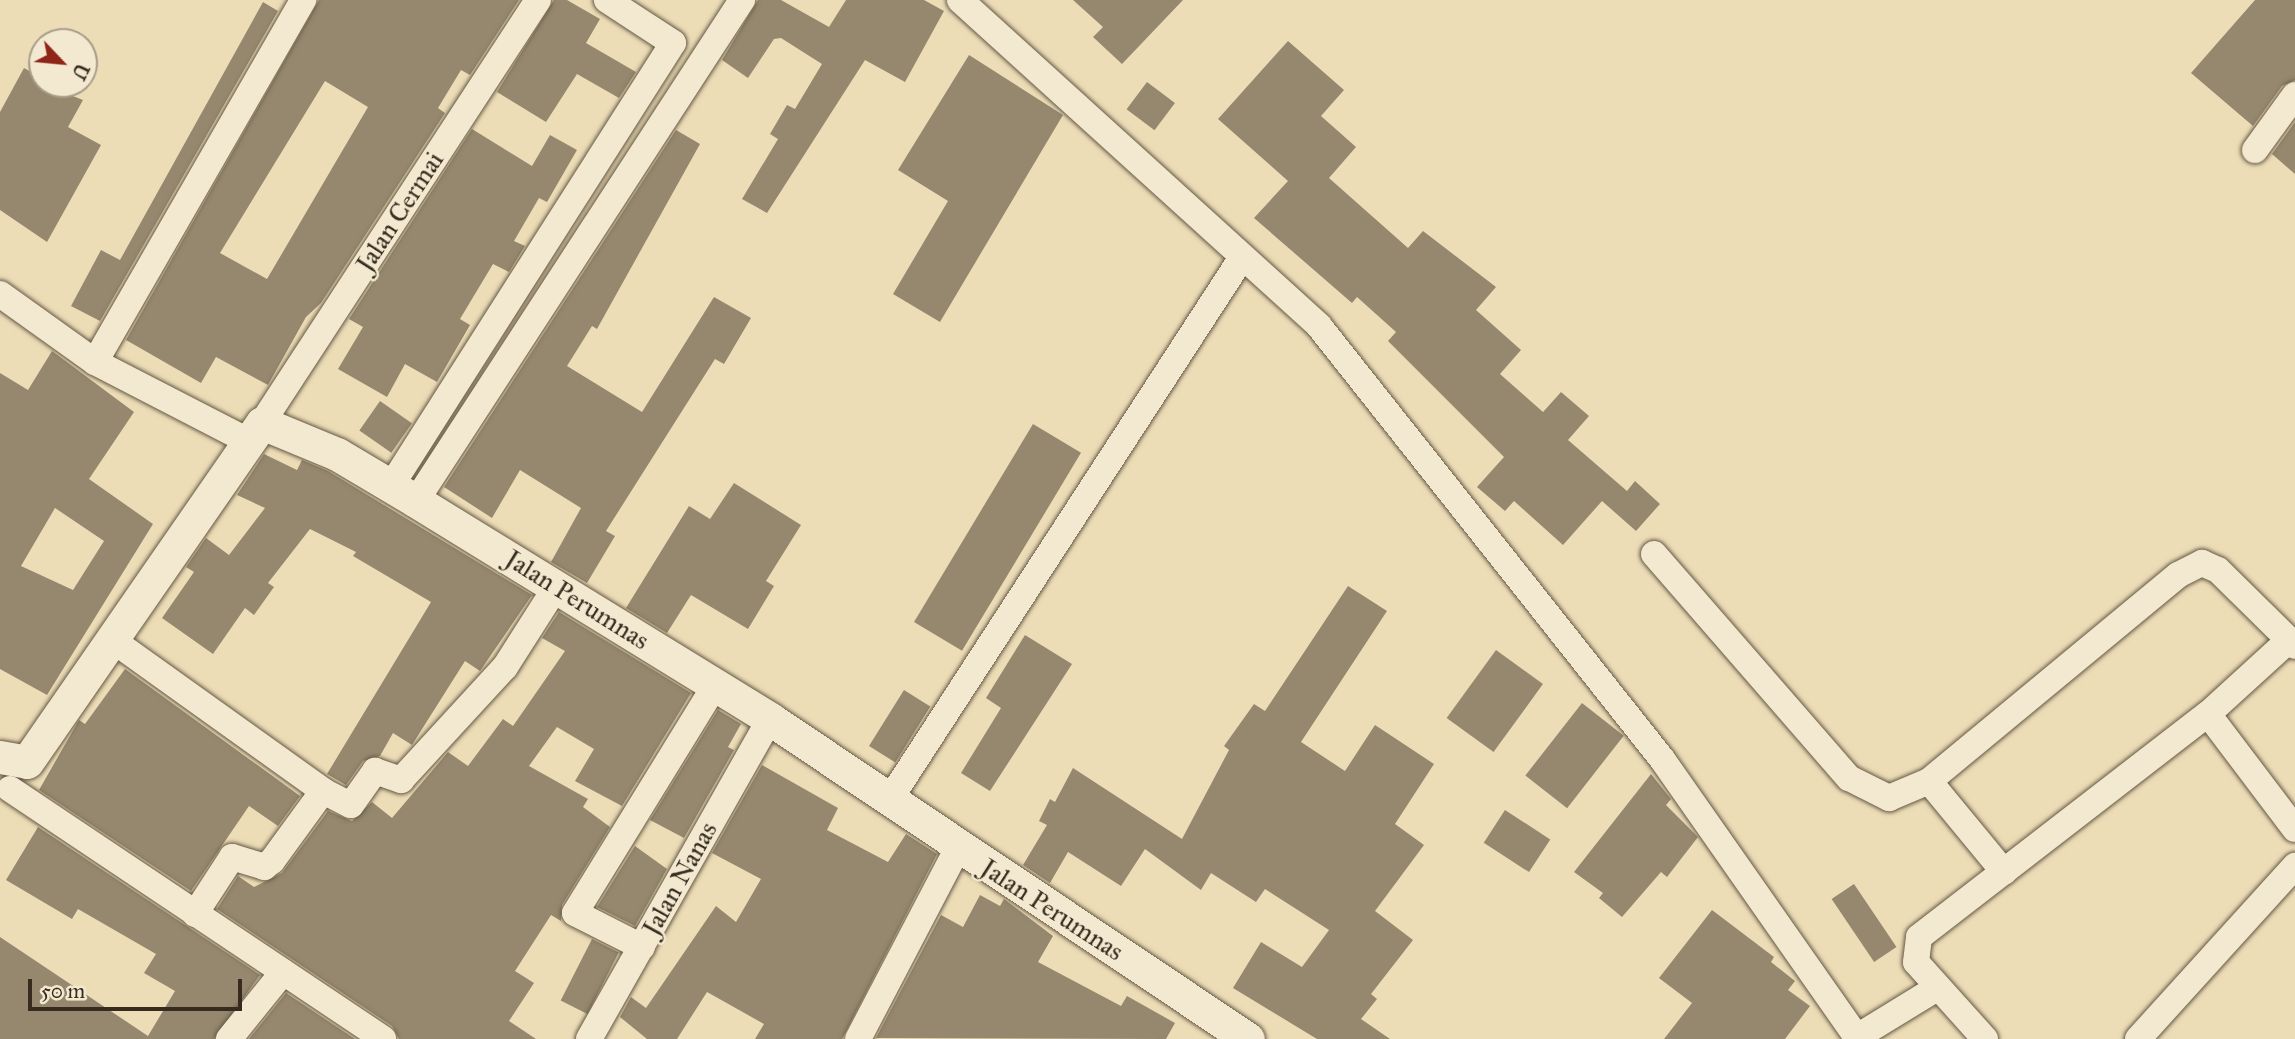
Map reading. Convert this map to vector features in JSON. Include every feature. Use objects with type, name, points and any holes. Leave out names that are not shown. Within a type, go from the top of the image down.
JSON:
[{"type":"street","points":[[95,362],[303,0]]},
{"type":"street","name":"Jalan Cermai","points":[[255,432],[538,0]]},
{"type":"street","points":[[404,493],[673,43],[607,0]]},
{"type":"street","points":[[404,493],[742,0]]},
{"type":"street","points":[[960,0],[1241,259],[1319,326],[1475,518],[1661,760],[1856,1038],[1937,988]]},
{"type":"street","points":[[2255,150],[2295,95]]},
{"type":"street","points":[[890,799],[1241,259]]},
{"type":"street","points":[[0,295],[95,362],[255,432],[111,639],[9,778],[195,914],[383,1039]]},
{"type":"street","name":"Jalan Perumnas","points":[[255,432],[337,454],[404,493],[770,719],[958,848],[1248,1039]]},
{"type":"street","points":[[1654,554],[1849,778],[1889,798],[1929,780],[2008,710],[2196,564],[2218,570],[2292,643],[2208,715],[1919,937],[1916,962],[1985,1039]]},
{"type":"street","points":[[111,639],[323,791],[351,805],[375,771],[401,780],[505,667],[556,587]]},
{"type":"street","points":[[642,947],[575,913],[715,685]]},
{"type":"street","points":[[2208,715],[2295,829]]},
{"type":"street","name":"Jalan Nanas","points":[[589,1039],[770,719]]},
{"type":"street","points":[[1929,780],[2004,872]]},
{"type":"street","points":[[195,914],[232,857],[264,867],[272,861],[323,791]]},
{"type":"street","points":[[858,1039],[958,848]]},
{"type":"street","points":[[2138,1039],[2295,866]]},
{"type":"street","points":[[229,1039],[283,972]]},
{"type":"building","points":[[319,0],[519,0],[470,75],[461,70],[438,108],[445,113],[321,303],[306,317],[268,385],[216,357],[201,383],[126,340]],"holes":[[[325,81],[368,107],[267,279],[220,253]]]},
{"type":"building","points":[[554,0],[567,0],[600,19],[586,43],[636,72],[619,98],[577,74],[546,122],[497,92]]},
{"type":"building","points":[[758,0],[781,0],[829,27],[846,0],[924,0],[944,11],[905,82],[865,60],[767,213],[742,199],[778,139],[770,134],[787,105],[795,109],[822,64],[781,38],[774,39],[748,78],[722,60]]},
{"type":"building","points":[[1073,0],[1183,0],[1122,64],[1093,37],[1103,27]]},
{"type":"building","points":[[2255,0],[2295,0],[2295,80],[2282,86],[2253,126],[2191,73]]},
{"type":"building","points":[[263,2],[278,11],[100,321],[71,306],[101,250],[120,260]]},
{"type":"building","points":[[1288,41],[1344,90],[1321,116],[1356,147],[1329,178],[1408,248],[1423,231],[1496,287],[1476,310],[1521,350],[1500,374],[1543,412],[1561,392],[1589,416],[1568,440],[1627,491],[1635,481],[1660,504],[1636,531],[1602,501],[1563,545],[1514,501],[1505,511],[1477,487],[1504,457],[1388,341],[1396,332],[1357,297],[1352,303],[1254,218],[1288,181],[1218,119]]},
{"type":"building","points":[[969,55],[1063,115],[940,322],[893,294],[948,201],[898,170]]},
{"type":"building","points":[[24,68],[28,70],[28,98],[83,100],[68,127],[101,145],[47,242],[0,210],[0,112]]},
{"type":"building","points":[[1147,82],[1175,103],[1154,130],[1127,109]]},
{"type":"building","points":[[2295,122],[2295,174],[2272,154]]},
{"type":"building","points":[[472,129],[532,166],[550,135],[577,150],[547,202],[539,198],[514,241],[525,246],[509,272],[493,264],[460,319],[470,325],[437,382],[405,364],[387,397],[338,369],[363,327],[349,319]]},
{"type":"building","points":[[676,130],[700,144],[597,329],[592,326],[567,366],[642,412],[714,297],[751,318],[724,364],[715,359],[606,531],[615,536],[587,583],[551,562],[581,508],[520,470],[492,518],[444,487]]},
{"type":"building","points":[[52,351],[134,412],[89,479],[153,524],[47,695],[0,669],[0,373],[28,390]],"holes":[[[55,508],[104,541],[73,590],[21,566]]]},
{"type":"building","points":[[380,401],[412,423],[391,453],[359,430]]},
{"type":"building","points":[[1033,424],[1081,453],[962,651],[914,622]]},
{"type":"building","points":[[264,454],[297,470],[302,460],[328,471],[532,595],[480,671],[465,661],[412,745],[393,733],[380,756],[363,761],[346,785],[327,774],[431,602],[353,556],[356,552],[310,529],[268,583],[274,587],[254,615],[245,608],[213,654],[162,618],[194,572],[186,567],[206,538],[229,555],[265,508],[237,495]]},
{"type":"building","points":[[734,483],[801,525],[766,581],[774,586],[748,629],[691,595],[667,633],[626,608],[689,506],[710,519]]},
{"type":"building","points":[[1348,586],[1387,611],[1301,742],[1345,771],[1375,725],[1434,764],[1395,824],[1424,845],[1375,911],[1413,940],[1371,994],[1377,999],[1361,1019],[1390,1039],[1317,1039],[1233,988],[1261,942],[1302,967],[1329,930],[1265,889],[1256,902],[1211,873],[1201,890],[1145,849],[1121,886],[1068,852],[1050,883],[1023,865],[1047,825],[1039,821],[1050,799],[1055,802],[1073,768],[1182,839],[1229,750],[1224,746],[1254,704],[1265,711]]},
{"type":"building","points":[[559,612],[691,693],[622,806],[575,781],[594,749],[557,727],[529,766],[588,799],[583,807],[610,827],[562,905],[561,921],[551,915],[515,971],[534,983],[509,1021],[536,1039],[399,1039],[392,1026],[217,909],[238,876],[254,887],[282,873],[328,811],[352,821],[372,802],[392,818],[448,752],[468,766],[503,719],[513,726],[565,651],[542,638]]},
{"type":"building","points":[[1025,635],[1072,664],[990,791],[961,773],[1001,708],[986,698]]},
{"type":"building","points":[[1496,650],[1543,684],[1494,752],[1447,718]]},
{"type":"building","points":[[125,669],[300,796],[278,826],[249,806],[191,891],[39,790],[79,720],[85,724]]},
{"type":"building","points":[[904,690],[930,706],[895,762],[869,746]]},
{"type":"building","points":[[1582,703],[1624,736],[1567,808],[1525,775]]},
{"type":"building","points":[[718,710],[741,724],[728,747],[734,750],[684,838],[650,820]]},
{"type":"building","points":[[762,765],[838,808],[827,830],[888,862],[906,834],[937,854],[842,1039],[755,1039],[764,1024],[707,992],[677,1039],[647,1039],[620,1017],[631,997],[646,1008],[716,906],[736,922],[761,879],[712,853]]},
{"type":"building","points":[[1651,774],[1671,799],[1666,805],[1698,837],[1667,877],[1661,872],[1622,917],[1599,898],[1603,893],[1574,872]]},
{"type":"building","points":[[1505,810],[1550,839],[1529,872],[1484,843]]},
{"type":"building","points":[[38,827],[260,975],[214,1039],[0,1039],[0,937],[148,1036],[175,991],[144,973],[156,954],[78,909],[72,919],[6,880]]},
{"type":"building","points":[[635,846],[667,869],[635,926],[597,907]]},
{"type":"building","points":[[1854,884],[1896,947],[1874,962],[1832,899]]},
{"type":"building","points":[[980,895],[1000,906],[1004,899],[1053,936],[1038,962],[1121,1006],[1127,996],[1175,1023],[1166,1039],[876,1038],[941,915],[963,927]]},
{"type":"building","points":[[1712,910],[1774,957],[1771,962],[1795,981],[1788,990],[1810,1006],[1785,1039],[1664,1039],[1692,1003],[1659,978]]},
{"type":"building","points":[[592,939],[619,953],[587,1014],[561,1000]]},
{"type":"building","points":[[286,993],[355,1039],[249,1039]]}]
